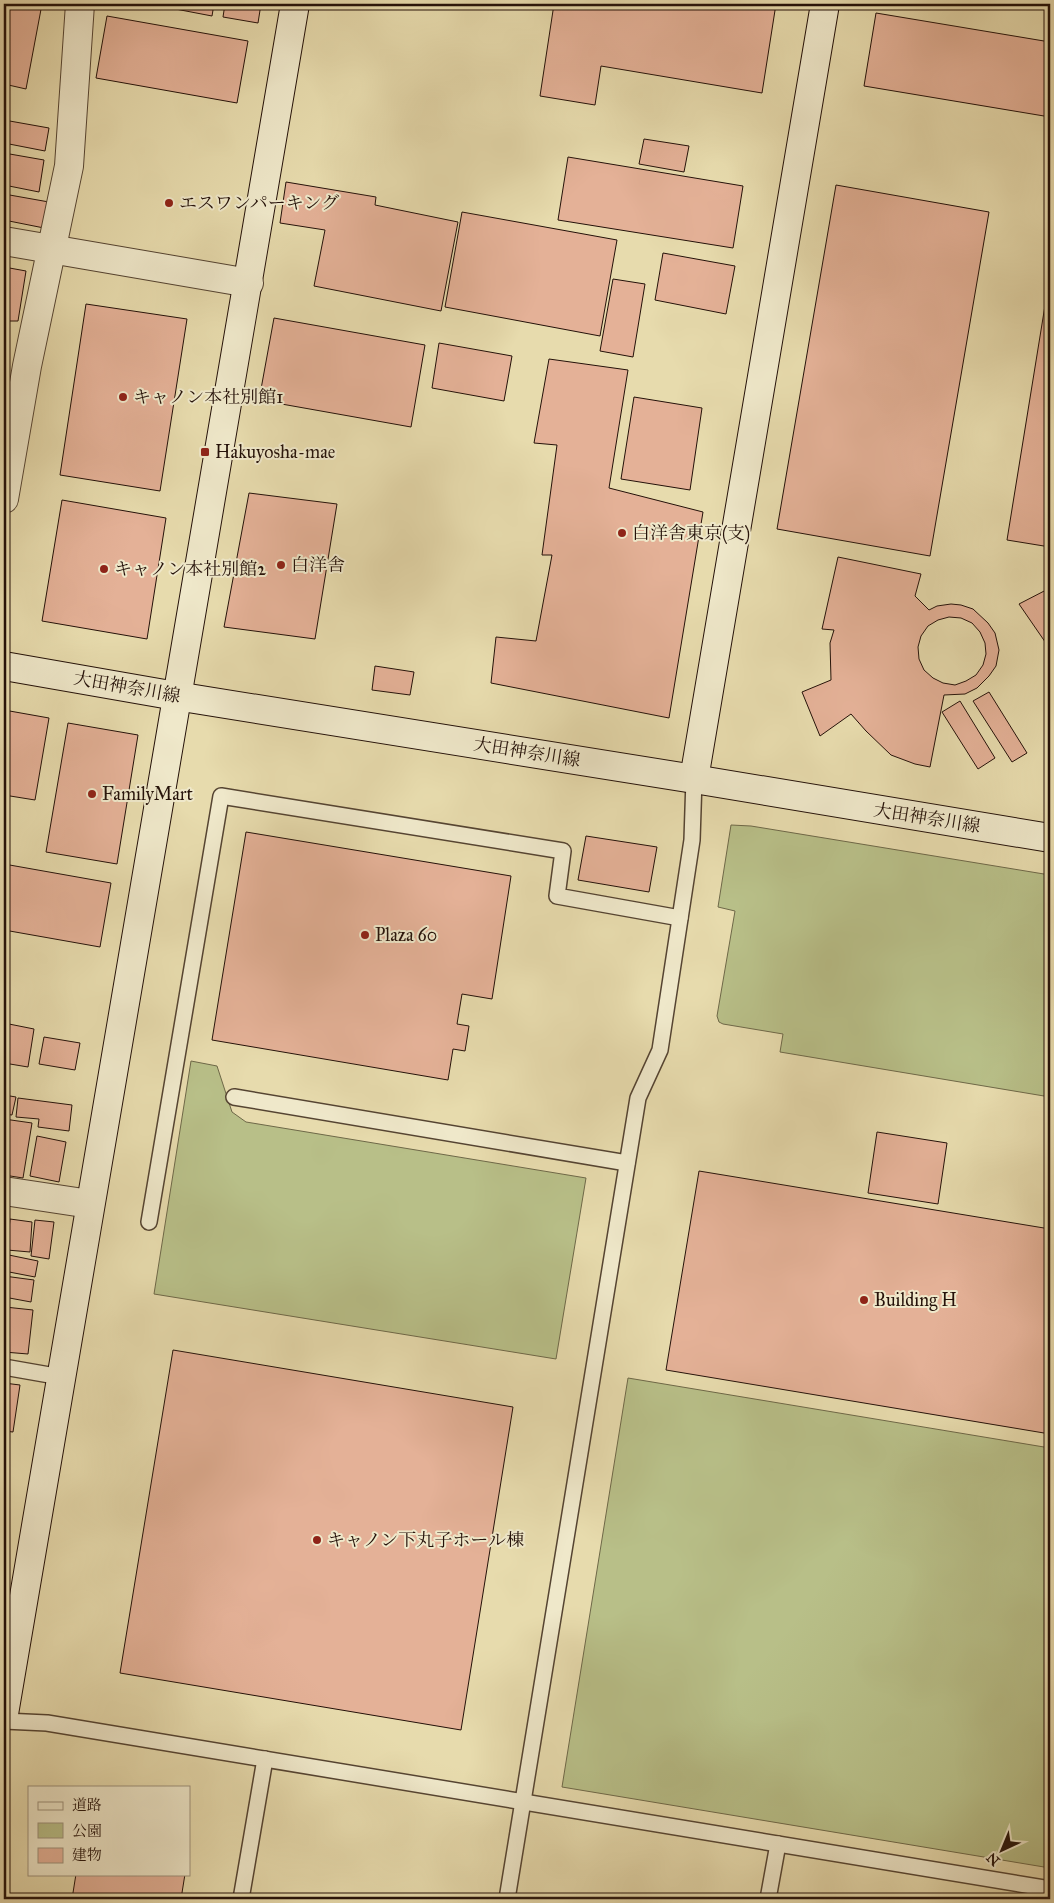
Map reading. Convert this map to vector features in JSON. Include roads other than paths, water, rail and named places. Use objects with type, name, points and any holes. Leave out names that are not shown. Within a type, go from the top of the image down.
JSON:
[{"type":"street","points":[[4,499],[27,366],[68,166],[80,4]]},
{"type":"street","points":[[4,1714],[295,4]]},
{"type":"street","points":[[694,778],[825,4]]},
{"type":"street","points":[[4,241],[248,283]]},
{"type":"street","name":"大田神奈川線","points":[[4,666],[176,696],[694,778],[1050,838]]},
{"type":"street","points":[[4,1191],[90,1204]]},
{"type":"lane","points":[[507,1899],[638,1098],[660,1050],[692,840],[694,778]]},
{"type":"lane","points":[[149,1222],[221,796],[563,851],[557,896],[680,918]]},
{"type":"lane","points":[[234,1097],[627,1163]]},
{"type":"lane","points":[[4,1366],[61,1376]]},
{"type":"lane","points":[[4,1721],[47,1723],[1050,1889]]},
{"type":"lane","points":[[241,1899],[265,1759]]},
{"type":"lane","points":[[768,1899],[778,1844]]},
{"type":"place","name":"エスワンパーキング","points":[[169,203]]},
{"type":"place","name":"キャノン本社別館1","points":[[123,397]]},
{"type":"place","name":"Hakuyosha-mae","points":[[205,452]]},
{"type":"place","name":"白洋舎東京(支)","points":[[622,533]]},
{"type":"place","name":"白洋舎","points":[[281,565]]},
{"type":"place","name":"キャノン本社別館2","points":[[104,569]]},
{"type":"place","name":"FamilyMart","points":[[92,794]]},
{"type":"place","name":"Plaza 60","points":[[365,935]]},
{"type":"place","name":"Building H","points":[[864,1300]]},
{"type":"place","name":"キャノン下丸子ホール棟","points":[[317,1540]]}]
